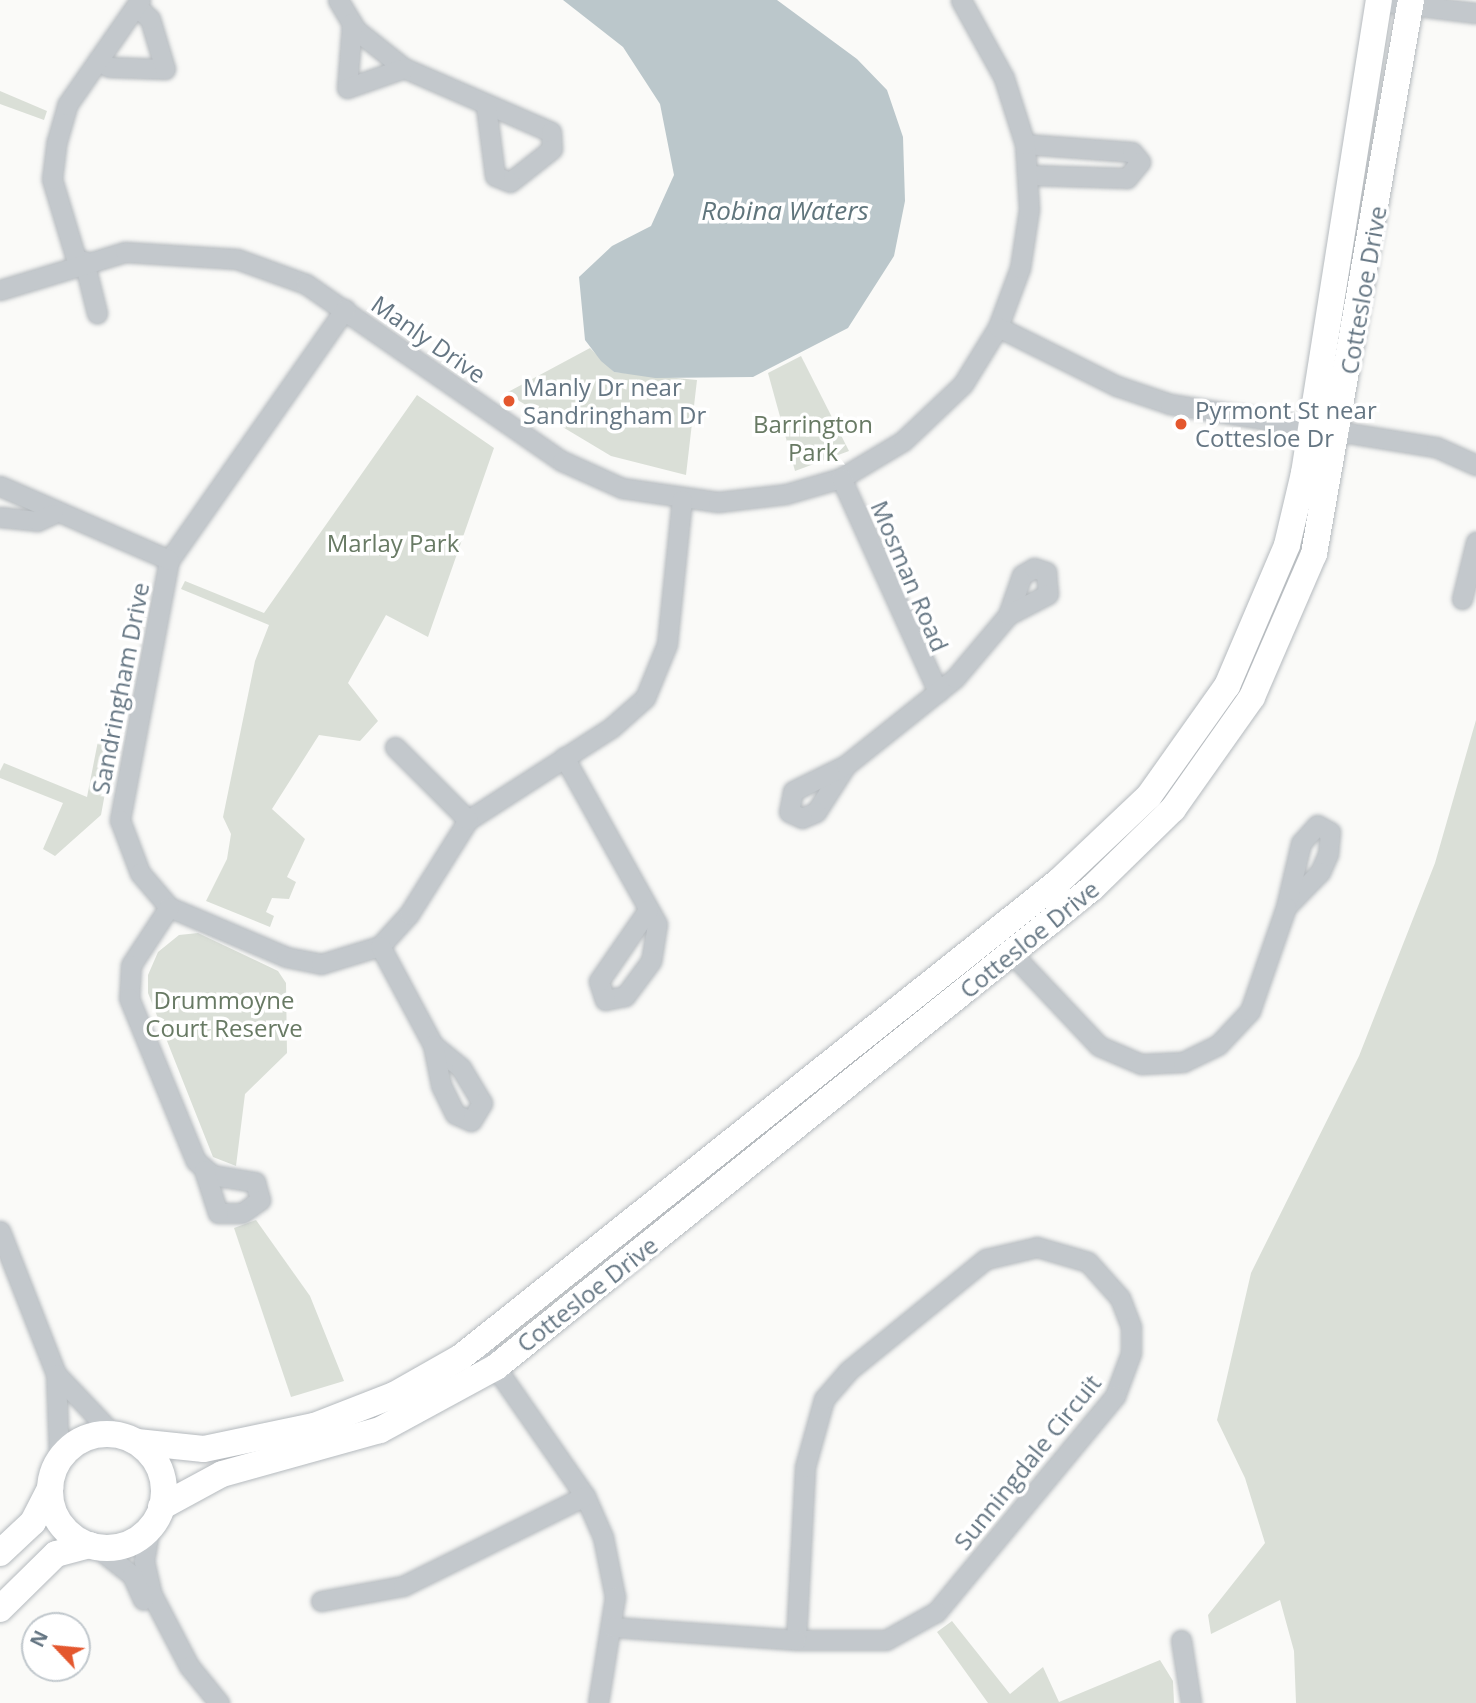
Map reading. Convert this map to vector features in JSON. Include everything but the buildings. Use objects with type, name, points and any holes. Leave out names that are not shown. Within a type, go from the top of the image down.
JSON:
[{"type":"main road","name":"Cottesloe Drive","points":[[125,1438],[204,1449],[314,1426],[394,1395],[480,1345],[994,933],[1116,830],[1204,724],[1275,583],[1312,426],[1379,1]]},
{"type":"main road","name":"Cottesloe Drive","points":[[156,1517],[222,1474],[380,1430],[496,1367],[1011,955],[1153,831],[1238,721],[1306,577],[1339,430],[1411,3]]},
{"type":"main road","points":[[0,1553],[33,1522],[50,1488],[59,1461],[80,1440],[125,1438],[160,1471],[156,1517],[129,1543],[93,1546],[56,1554],[0,1609]]},
{"type":"main road","points":[[50,1488],[61,1525],[93,1546]]},
{"type":"street","points":[[338,0],[352,23],[404,68],[486,107]]},
{"type":"street","name":"Manly Drive","points":[[0,290],[80,262],[168,250],[237,259],[306,284],[562,461],[622,488],[682,500],[751,500],[841,478],[903,441],[940,409],[998,327],[1025,246],[1029,175],[1025,144],[1004,78],[961,0]]},
{"type":"street","points":[[1379,1],[1476,13]]},
{"type":"street","points":[[97,313],[54,166],[66,105],[138,3],[150,19],[165,69],[109,67],[98,60]]},
{"type":"street","points":[[352,23],[347,88],[404,68]]},
{"type":"street","points":[[1025,144],[1132,152],[1140,162],[1127,178],[1029,175]]},
{"type":"street","name":"Sandringham Drive","points":[[345,309],[169,560],[120,820],[140,873],[169,907],[286,957],[321,964],[380,946]]},
{"type":"street","points":[[998,327],[1142,396],[1458,451],[1476,465]]},
{"type":"street","name":"Mosman Road","points":[[841,478],[938,692]]},
{"type":"street","points":[[0,486],[53,514],[169,560]]},
{"type":"street","points":[[433,1045],[380,946],[468,820],[611,728],[645,698],[660,673],[682,500]]},
{"type":"street","points":[[0,517],[37,520],[53,514]]},
{"type":"street","points":[[1462,599],[1476,542]]},
{"type":"street","points":[[846,765],[938,692],[1007,615]]},
{"type":"street","points":[[395,747],[468,820]]},
{"type":"street","points":[[564,757],[648,910]]},
{"type":"street","points":[[169,907],[136,953],[127,986],[183,1133],[204,1170]]},
{"type":"street","points":[[994,933],[1011,955],[1099,1046],[1141,1064],[1182,1062],[1218,1045],[1250,1011],[1286,907]]},
{"type":"street","points":[[0,1231],[56,1374],[59,1461]]},
{"type":"street","name":"Sunningdale Circuit","points":[[612,1627],[796,1640],[886,1640],[926,1619],[1104,1411],[1126,1376],[1131,1326],[1115,1289],[1088,1262],[1037,1247],[986,1259],[831,1389],[808,1449],[796,1640]]},
{"type":"street","points":[[480,1345],[584,1496],[614,1577],[612,1627],[598,1703]]},
{"type":"street","points":[[56,1374],[125,1438]]},
{"type":"street","points":[[321,1601],[403,1586],[584,1496]]},
{"type":"street","points":[[156,1517],[146,1578],[189,1666]]},
{"type":"street","points":[[93,1546],[132,1575],[161,1640],[189,1666],[219,1703]]},
{"type":"street","points":[[1181,1640],[1191,1703]]},
{"type":"green space","points":[[0,91],[47,111],[44,120],[0,104]]},
{"type":"green space","points":[[590,348],[614,372],[697,380],[686,475],[611,456],[506,393]]},
{"type":"green space","name":"Barrington Park","points":[[801,356],[849,451],[795,471],[768,373]]},
{"type":"green space","name":"Marlay Park","points":[[417,395],[494,448],[428,637],[386,615],[348,683],[378,721],[360,741],[319,735],[272,809],[305,839],[287,877],[296,882],[289,899],[272,898],[266,912],[274,916],[270,927],[206,901],[227,859],[231,834],[223,817],[255,661],[269,625],[181,589],[185,581],[264,613]]},
{"type":"green space","points":[[1476,720],[1476,1703],[1296,1703],[1294,1651],[1280,1600],[1211,1634],[1208,1615],[1265,1543],[1245,1478],[1217,1420],[1251,1273],[1359,1056],[1435,863]]},
{"type":"green space","points":[[98,741],[114,744],[101,815],[55,856],[43,849],[63,803],[0,778],[0,771],[4,763],[87,797]]},
{"type":"green space","name":"Drummoyne Court Reserve","points":[[198,933],[278,971],[286,983],[287,1053],[245,1094],[236,1166],[213,1157],[148,993],[148,975],[158,952],[179,935]]},
{"type":"green space","points":[[256,1220],[310,1296],[344,1381],[291,1397],[234,1228]]},
{"type":"green space","points":[[952,1621],[1010,1694],[1043,1667],[1059,1702],[1160,1660],[1173,1681],[1174,1703],[988,1703],[937,1632]]},
{"type":"water","name":"Robina Waters","points":[[563,0],[777,0],[857,59],[887,90],[903,137],[905,201],[894,256],[848,328],[753,377],[655,378],[614,372],[601,361],[585,340],[579,277],[612,246],[651,226],[674,175],[660,104],[623,47]]},
{"type":"place","name":"Manly Dr near Sandringham Dr","points":[[509,401]]},
{"type":"place","name":"Pyrmont St near Cottesloe Dr","points":[[1181,424]]}]
